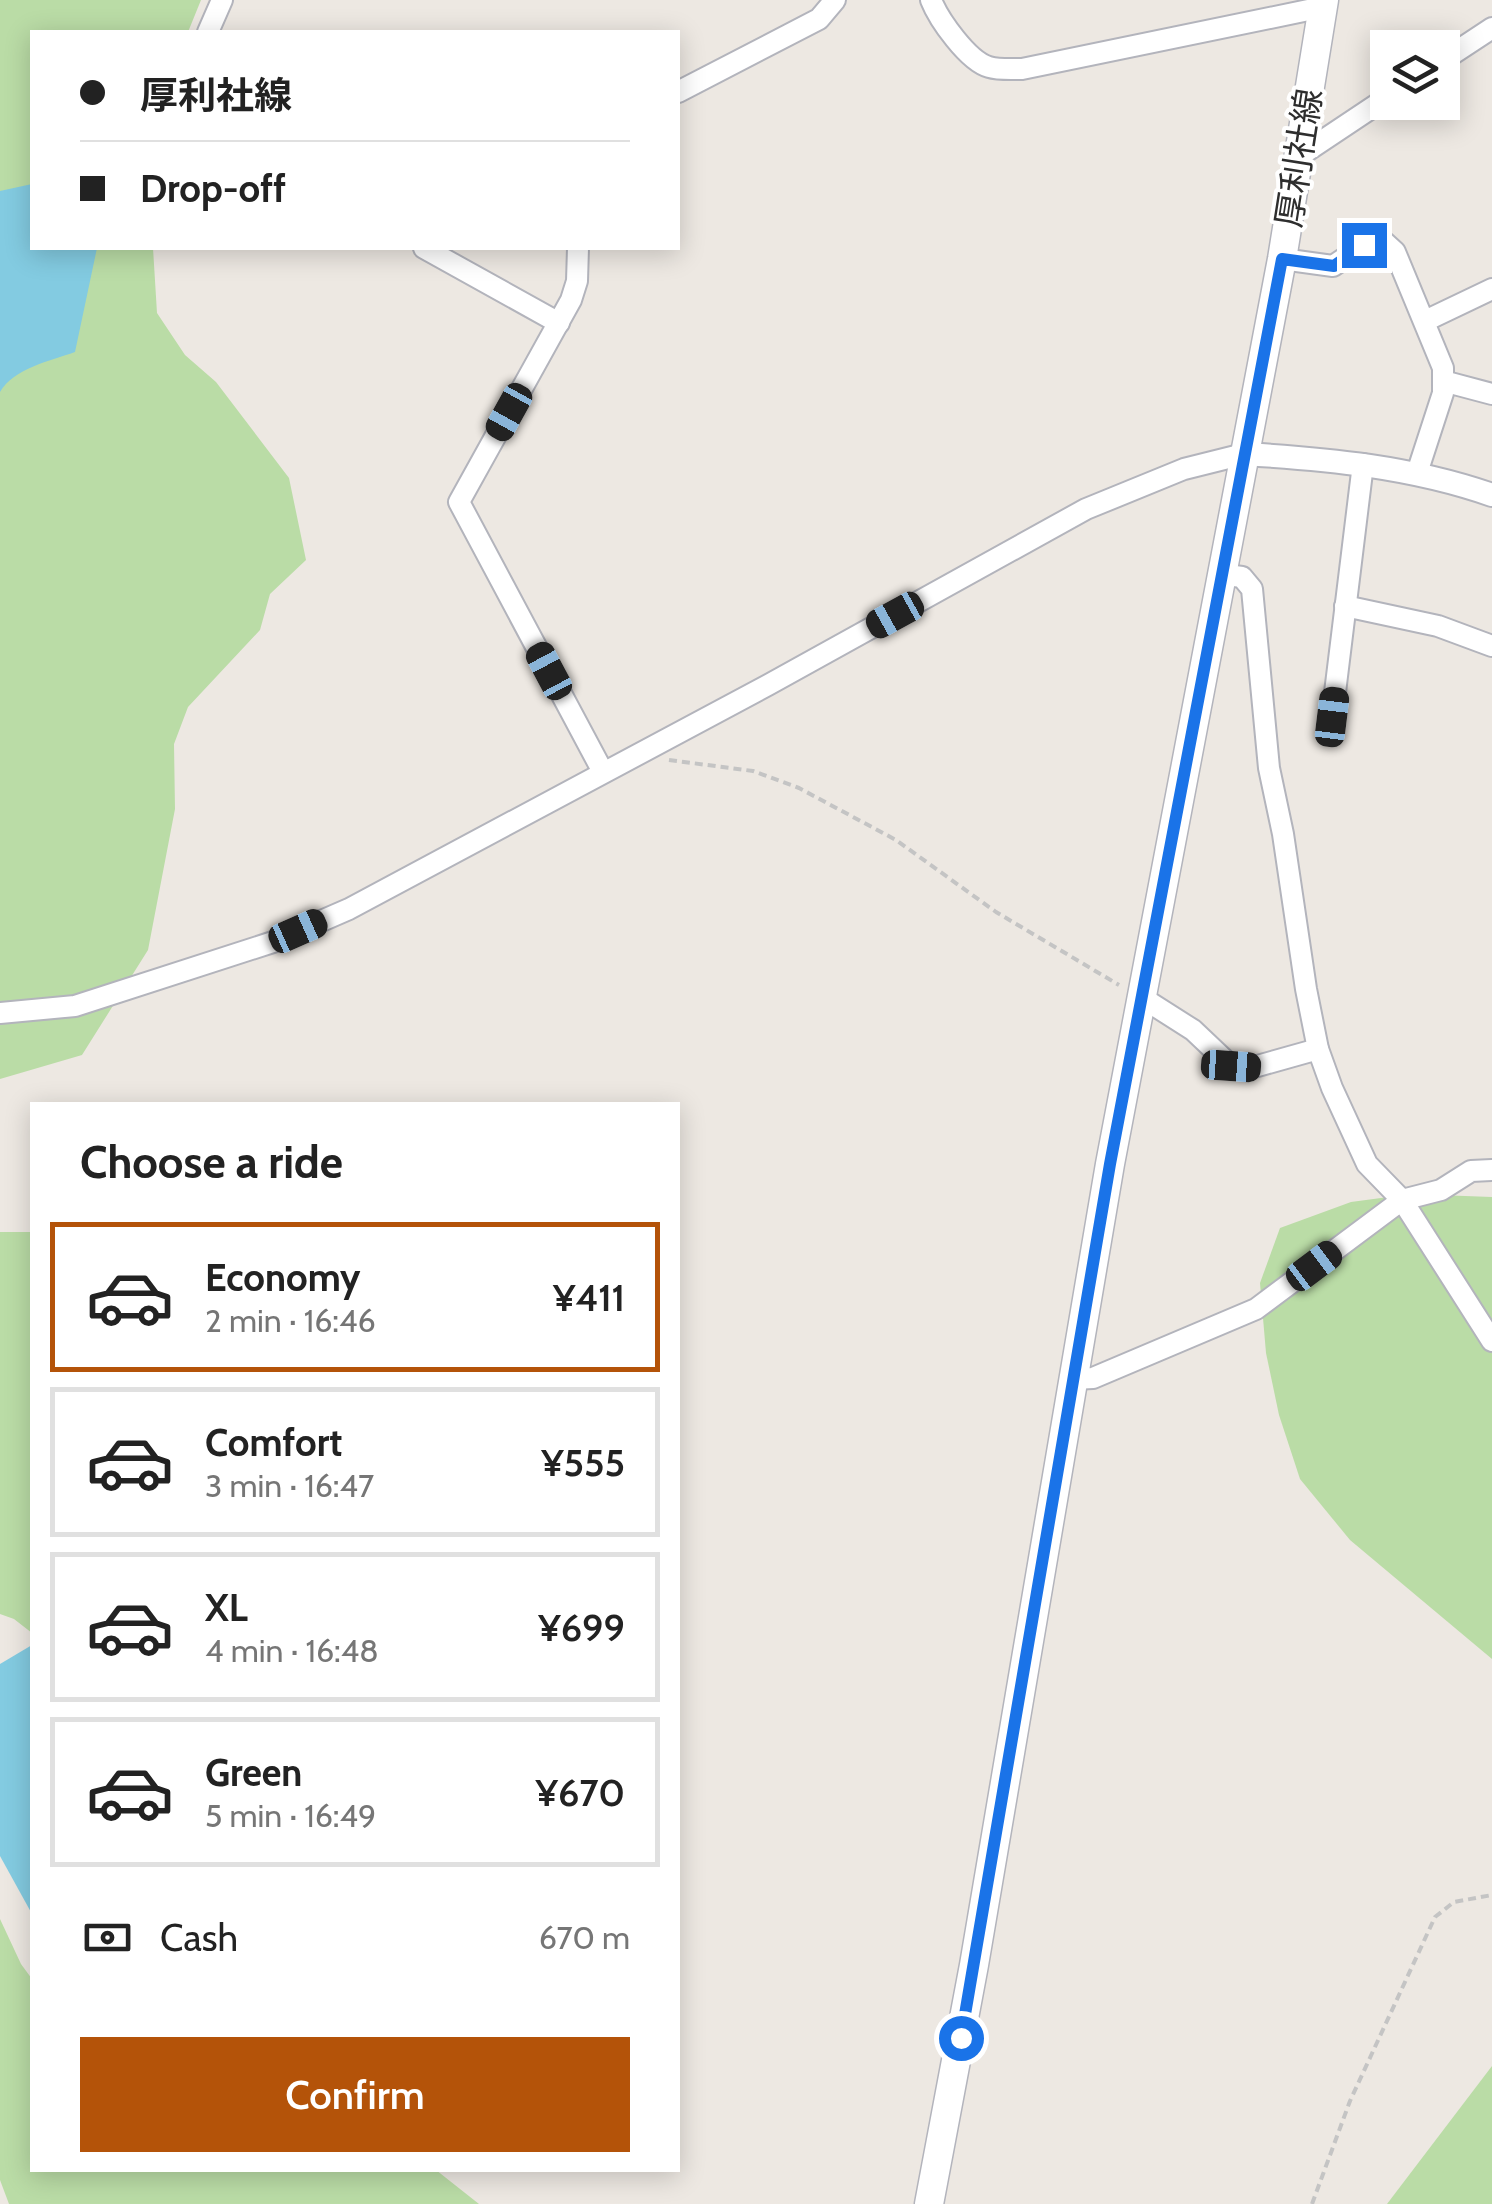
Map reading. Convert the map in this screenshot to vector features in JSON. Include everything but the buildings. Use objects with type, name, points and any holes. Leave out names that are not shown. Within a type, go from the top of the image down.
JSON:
[{"type":"main road","name":"厚利社線","points":[[929,2204],[1140,997],[1282,259],[1324,3]]},
{"type":"street","points":[[209,30],[222,0]]},
{"type":"street","points":[[680,91],[811,24],[835,0]]},
{"type":"street","points":[[931,0],[944,25],[980,63],[1006,69],[1022,69],[1324,3]]},
{"type":"street","points":[[1460,49],[1492,28]]},
{"type":"street","points":[[1300,155],[1370,109]]},
{"type":"street","points":[[1282,259],[1334,266],[1364,245],[1384,242],[1395,252],[1443,368],[1443,394],[1416,473]]},
{"type":"street","points":[[428,250],[559,322]]},
{"type":"street","points":[[578,250],[578,281],[559,322],[458,502],[603,772]]},
{"type":"street","points":[[1424,321],[1492,289]]},
{"type":"street","points":[[1444,380],[1492,394]]},
{"type":"street","points":[[0,1013],[75,1006],[272,942],[349,908],[1086,509],[1184,468],[1244,454],[1362,464],[1416,473],[1492,495]]},
{"type":"street","points":[[1332,717],[1362,464]]},
{"type":"street","points":[[1219,574],[1242,577],[1252,589],[1269,768],[1318,1049],[1367,1164],[1402,1200],[1492,1341]]},
{"type":"street","points":[[1345,606],[1438,626],[1492,646]]},
{"type":"street","points":[[1140,997],[1192,1030],[1231,1066],[1254,1067],[1318,1049]]},
{"type":"street","points":[[1073,1378],[1093,1378],[1256,1309],[1402,1200],[1442,1190],[1472,1171],[1492,1170]]},
{"type":"path","points":[[642,752],[674,762],[753,771],[798,788],[896,840],[996,912],[1140,997]]},
{"type":"path","points":[[1312,2204],[1350,2102],[1435,1917],[1454,1902],[1492,1895]]},
{"type":"green space","points":[[0,0],[201,0],[189,30],[30,30],[30,250],[153,250],[157,313],[185,355],[216,382],[289,478],[306,560],[270,594],[260,630],[188,707],[174,744],[175,809],[148,950],[82,1055],[0,1079]]},
{"type":"green space","points":[[1411,1194],[1492,1197],[1492,1659],[1350,1540],[1300,1479],[1279,1415],[1266,1353],[1260,1283],[1280,1228],[1351,1202]]},
{"type":"green space","points":[[0,1232],[30,1232],[30,1631],[0,1614]]},
{"type":"green space","points":[[0,1919],[30,1976],[30,2172],[439,2172],[479,2204],[9,2204],[0,2180]]},
{"type":"green space","points":[[1492,2066],[1492,2204],[1387,2204]]},
{"type":"water","points":[[30,184],[30,250],[97,250],[75,352],[23,371],[0,392],[0,191]]},
{"type":"water","points":[[30,1646],[30,1910],[0,1856],[0,1664]]},
{"type":"route","points":[[961,2038],[1110,1164],[1219,574],[1282,259],[1334,266],[1364,245]]}]
